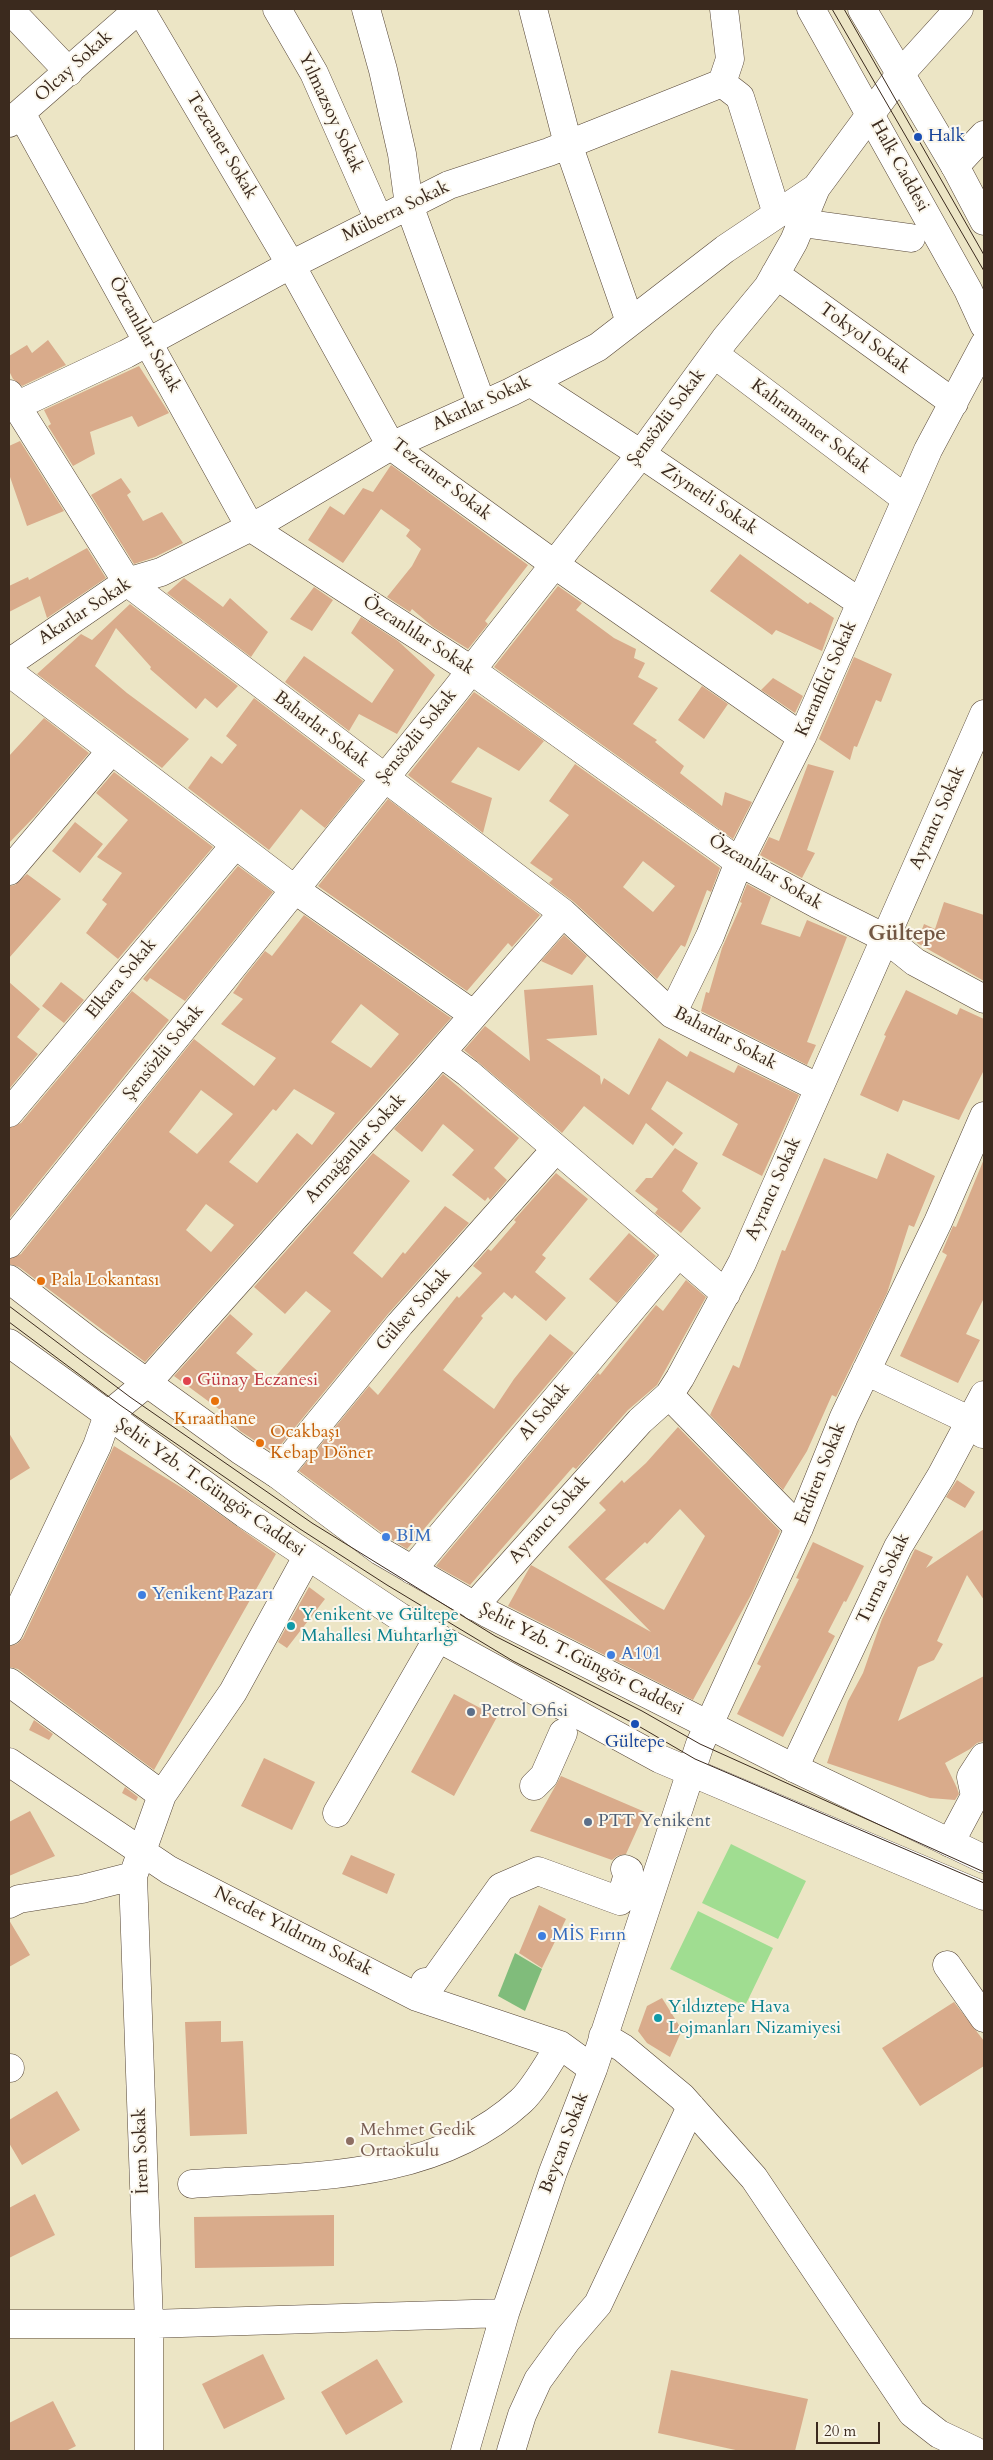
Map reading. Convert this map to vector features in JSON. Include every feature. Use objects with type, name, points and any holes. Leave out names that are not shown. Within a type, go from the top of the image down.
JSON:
[{"type":"street","points":[[9,9],[68,72]]},
{"type":"street","name":"Olcay Sokak","points":[[15,118],[140,9]]},
{"type":"street","name":"Tezcaner Sokak","points":[[140,9],[291,265],[391,446],[554,564],[802,737]]},
{"type":"street","name":"Yılmazsoy Sokak","points":[[277,9],[314,73],[379,220]]},
{"type":"street","points":[[366,9],[383,70],[400,145],[409,206],[482,405]]},
{"type":"street","points":[[533,9],[568,144],[630,322]]},
{"type":"street","points":[[724,9],[730,59],[722,83],[740,97],[789,218],[911,238]]},
{"type":"street","name":"Halk Caddesi","points":[[811,9],[871,113],[968,290],[984,324]]},
{"type":"street","points":[[862,9],[955,166],[984,221]]},
{"type":"street","points":[[871,113],[901,73],[959,9]]},
{"type":"street","name":"Müberra Sokak","points":[[12,400],[148,343],[291,265],[449,185],[568,144],[722,83]]},
{"type":"street","name":"Şensözlü Sokak","points":[[9,1244],[471,670],[641,454],[714,354],[768,287],[794,241],[789,218],[816,188],[871,113]]},
{"type":"street","name":"Özcanlılar Sokak","points":[[15,118],[148,343],[250,527],[471,670],[739,862],[885,938],[914,962],[984,999]]},
{"type":"street","points":[[955,166],[984,135]]},
{"type":"street","name":"Akarlar Sokak","points":[[9,663],[127,582],[161,572],[250,527],[391,446],[482,405],[598,347],[725,249],[789,218]]},
{"type":"street","name":"Tokyol Sokak","points":[[775,274],[954,403]]},
{"type":"street","name":"Karanfilci Sokak","points":[[672,1014],[710,936],[739,862],[802,737],[928,450],[984,345]]},
{"type":"street","name":"Kahramaner Sokak","points":[[714,354],[906,499]]},
{"type":"street","name":"Ziynetli Sokak","points":[[530,382],[641,454],[861,604]]},
{"type":"street","name":"Baharlar Sokak","points":[[12,400],[127,582],[563,913],[672,1014],[819,1088]]},
{"type":"street","points":[[9,672],[294,889],[474,1015]]},
{"type":"street","name":"Ayrancı Sokak","points":[[474,1606],[634,1428],[669,1395],[742,1263],[984,714]]},
{"type":"street","points":[[9,871],[111,751]]},
{"type":"street","name":"Elkara Sokak","points":[[9,1113],[235,845]]},
{"type":"street","name":"Armağanlar Sokak","points":[[108,1415],[147,1383],[563,913]]},
{"type":"street","points":[[441,1053],[468,1073],[555,1150],[726,1294]]},
{"type":"street","name":"Erdiren Sokak","points":[[668,1837],[708,1724],[799,1528],[844,1417],[938,1222],[984,1116]]},
{"type":"street","name":"Gülsev Sokak","points":[[277,1474],[400,1324],[555,1150]]},
{"type":"street","name":"Al Sokak","points":[[412,1570],[678,1254]]},
{"type":"street","name":"Şehit Yzb. T.Güngör Caddesi","points":[[9,1279],[147,1383],[240,1450],[277,1474],[380,1552],[474,1606],[794,1768],[984,1858]]},
{"type":"street","name":"Şehit Yzb. T.Güngör Caddesi","points":[[9,1343],[307,1557],[400,1617],[660,1759],[984,1896]]},
{"type":"street","points":[[866,1371],[977,1428]]},
{"type":"street","points":[[669,1395],[799,1528]]},
{"type":"street","name":"Turna Sokak","points":[[794,1768],[898,1547],[941,1476],[977,1428],[984,1396]]},
{"type":"street","points":[[9,1631],[97,1446],[108,1415]]},
{"type":"street","points":[[9,1904],[19,1900],[82,1889],[138,1864],[162,1796],[233,1692],[307,1557]]},
{"type":"street","points":[[337,1813],[438,1638]]},
{"type":"street","points":[[9,1682],[162,1796]]},
{"type":"street","points":[[534,1786],[544,1776],[563,1733]]},
{"type":"street","points":[[950,1843],[980,1796],[971,1777],[984,1757]]},
{"type":"street","name":"Necdet Yıldırım Sokak","points":[[9,1762],[138,1864],[169,1870],[417,1996],[560,2045],[593,2069]]},
{"type":"street","name":"Beycan Sokak","points":[[465,2451],[505,2312],[553,2172],[593,2069],[668,1837]]},
{"type":"street","name":"İrem Sokak","points":[[138,1864],[149,2324],[149,2451]]},
{"type":"street","points":[[425,1982],[431,1986],[501,1887],[538,1871],[620,1901],[629,1872],[625,1869]]},
{"type":"street","points":[[947,1965],[984,2018]]},
{"type":"street","points":[[603,2036],[623,2048],[691,2107],[754,2178],[912,2413],[939,2434],[975,2451]]},
{"type":"street","points":[[192,2184],[358,2172],[426,2155],[480,2132],[522,2100],[560,2045]]},
{"type":"street","points":[[511,2451],[522,2415],[538,2380],[567,2340],[598,2304],[691,2107]]},
{"type":"street","points":[[9,2324],[149,2324],[505,2312]]},
{"type":"green space","points":[[731,1844],[806,1881],[778,1939],[702,1903]]},
{"type":"green space","points":[[698,1911],[773,1948],[745,2006],[670,1969]]},
{"type":"green space","points":[[515,1953],[542,1969],[525,2011],[498,1996]]},
{"type":"building","points":[[48,340],[66,365],[22,386],[13,379],[9,371],[9,356],[27,345],[32,353]]},
{"type":"building","points":[[139,366],[169,413],[138,427],[132,416],[90,432],[95,454],[73,466],[48,426],[51,424],[44,410]]},
{"type":"building","points":[[20,441],[64,511],[27,526],[9,474],[9,446]]},
{"type":"building","points":[[391,465],[528,565],[485,621],[488,624],[468,649],[433,627],[412,609],[410,612],[387,597],[412,566],[421,549],[406,536],[410,530],[381,509],[343,563],[308,540],[330,506],[344,515],[363,488],[373,492]]},
{"type":"building","points":[[121,478],[131,492],[127,495],[143,521],[162,512],[183,543],[155,557],[134,564],[91,495]]},
{"type":"building","points":[[87,548],[106,578],[47,618],[40,596],[9,612],[9,586],[28,577],[29,580]]},
{"type":"building","points":[[740,554],[808,604],[810,602],[834,618],[822,651],[776,630],[772,635],[710,591]]},
{"type":"building","points":[[184,578],[223,607],[230,598],[268,632],[251,657],[167,593]]},
{"type":"building","points":[[558,586],[582,603],[576,610],[614,638],[636,649],[634,658],[645,663],[638,677],[658,688],[633,724],[657,740],[655,742],[684,766],[680,773],[722,806],[725,792],[752,802],[733,839],[494,667]]},
{"type":"building","points":[[314,587],[333,600],[312,631],[290,619]]},
{"type":"building","points":[[130,604],[238,686],[217,708],[205,698],[196,709],[150,669],[151,667],[116,628],[95,666],[127,693],[189,739],[162,768],[37,674],[81,634],[92,640]]},
{"type":"building","points":[[361,617],[398,641],[435,675],[397,734],[359,714],[349,731],[285,682],[304,656],[372,703],[394,670],[351,633]]},
{"type":"building","points":[[854,657],[892,674],[881,702],[876,700],[857,747],[854,746],[850,760],[819,739]]},
{"type":"building","points":[[773,678],[803,696],[795,713],[761,690]]},
{"type":"building","points":[[702,686],[728,704],[704,739],[678,720]]},
{"type":"building","points":[[474,692],[544,741],[519,771],[478,747],[451,782],[492,798],[483,833],[408,775]]},
{"type":"building","points":[[254,698],[363,781],[325,828],[301,809],[269,850],[188,788],[211,756],[222,764],[237,745],[226,736]]},
{"type":"building","points":[[44,718],[89,753],[9,843],[9,756]]},
{"type":"building","points":[[575,764],[720,868],[711,892],[707,890],[685,947],[681,945],[657,979],[574,902],[549,883],[553,879],[530,863],[569,815],[549,801]],"holes":[[[643,861],[675,886],[653,912],[623,887]]]},
{"type":"building","points":[[808,764],[834,771],[807,850],[815,853],[802,878],[760,855],[769,837],[779,841]]},
{"type":"building","points":[[114,772],[213,847],[118,959],[86,933],[107,904],[102,900],[122,873],[97,857],[128,820],[96,793]]},
{"type":"building","points":[[388,799],[540,915],[512,947],[508,943],[467,991],[318,886]]},
{"type":"building","points":[[75,822],[103,844],[80,873],[52,851]]},
{"type":"building","points":[[238,866],[273,892],[185,1001],[150,978],[147,982],[143,979]]},
{"type":"building","points":[[27,874],[61,899],[9,958],[9,886],[15,885]]},
{"type":"building","points":[[747,884],[771,897],[761,924],[800,937],[807,920],[847,937],[807,1042],[816,1045],[807,1065],[701,1011],[706,992],[709,993],[722,948],[742,903],[740,902]]},
{"type":"building","points":[[944,902],[984,915],[984,981],[917,943],[924,924],[935,929]]},
{"type":"building","points":[[304,915],[451,1018],[145,1362],[19,1267],[9,1264],[9,1259],[21,1254],[194,1039],[254,1086],[276,1058],[221,1024],[243,999],[233,993],[245,976],[265,951],[272,956]],"holes":[[[361,1004],[399,1034],[371,1068],[331,1042]],[[294,1089],[335,1113],[312,1145],[297,1133],[257,1183],[229,1162],[273,1109],[276,1111]],[[201,1090],[233,1114],[197,1154],[169,1132]],[[206,1204],[234,1225],[211,1252],[186,1230]]]},
{"type":"building","points":[[564,935],[587,956],[572,975],[541,961]]},
{"type":"building","points":[[9,982],[40,1009],[17,1037],[38,1054],[9,1089]]},
{"type":"building","points":[[61,982],[84,1000],[64,1023],[42,1006]]},
{"type":"building","points":[[593,985],[597,1035],[546,1039],[600,1076],[601,1085],[604,1078],[629,1095],[659,1038],[687,1057],[690,1051],[734,1073],[738,1065],[799,1095],[762,1176],[722,1155],[738,1124],[667,1081],[651,1109],[683,1133],[673,1146],[646,1123],[633,1145],[584,1106],[562,1133],[464,1050],[485,1026],[530,1061],[524,990]]},
{"type":"building","points":[[906,990],[957,1015],[960,1008],[984,1019],[984,1070],[959,1120],[903,1100],[898,1112],[860,1095],[886,1036],[884,1035]]},
{"type":"building","points":[[132,991],[169,1020],[9,1219],[9,1128],[21,1123]]},
{"type":"building","points":[[443,1074],[519,1138],[494,1168],[507,1180],[490,1200],[488,1197],[485,1201],[452,1175],[474,1150],[443,1124],[422,1152],[394,1129]]},
{"type":"building","points":[[675,1148],[698,1163],[682,1191],[701,1208],[681,1233],[655,1213],[658,1209],[635,1191],[646,1178],[652,1178]]},
{"type":"building","points":[[373,1153],[410,1181],[353,1253],[382,1278],[403,1252],[405,1254],[445,1206],[469,1223],[388,1314],[274,1453],[240,1431],[223,1412],[174,1376],[230,1314],[253,1334],[236,1353],[271,1382],[331,1311],[306,1291],[285,1314],[254,1287]]},
{"type":"building","points":[[887,1153],[935,1176],[914,1227],[909,1225],[887,1293],[836,1397],[832,1395],[807,1451],[783,1490],[710,1415],[733,1365],[739,1368],[782,1250],[785,1251],[824,1158],[877,1179]]},
{"type":"building","points":[[984,1159],[984,1298],[966,1334],[980,1340],[958,1383],[900,1356],[947,1255],[942,1252],[953,1226],[956,1227]]},
{"type":"building","points":[[556,1173],[588,1199],[542,1255],[546,1258],[535,1272],[566,1298],[546,1321],[515,1295],[512,1299],[504,1292],[481,1316],[483,1318],[443,1370],[494,1409],[514,1379],[550,1334],[574,1353],[407,1549],[389,1538],[299,1471],[369,1386],[378,1395],[457,1296],[459,1298],[482,1273],[473,1266],[488,1249],[491,1251],[516,1222],[514,1220]]},
{"type":"building","points":[[629,1233],[656,1256],[617,1303],[589,1279]]},
{"type":"building","points":[[686,1280],[706,1297],[657,1385],[628,1410],[576,1469],[573,1467],[470,1585],[436,1566],[598,1373],[600,1375],[656,1305],[663,1311]]},
{"type":"building","points":[[678,1427],[780,1531],[752,1593],[693,1700],[508,1606],[531,1565],[651,1632],[568,1547],[606,1510],[599,1503],[622,1480],[624,1483],[646,1463]],"holes":[[[680,1509],[705,1536],[664,1610],[605,1579],[645,1542],[647,1544]]]},
{"type":"building","points":[[9,1433],[30,1468],[9,1481]]},
{"type":"building","name":"Yenikent Pazarı","points":[[114,1446],[187,1491],[276,1554],[154,1770],[18,1669],[9,1667],[9,1646],[17,1644],[23,1638]]},
{"type":"building","points":[[957,1480],[975,1492],[965,1508],[946,1497]]},
{"type":"building","points":[[984,1529],[984,1600],[967,1575],[937,1641],[943,1644],[934,1660],[918,1667],[898,1721],[984,1676],[984,1741],[977,1743],[945,1763],[959,1794],[955,1800],[930,1798],[827,1763],[848,1701],[863,1673],[882,1619],[915,1549],[933,1557],[926,1568]]},
{"type":"building","points":[[813,1542],[864,1566],[828,1632],[835,1636],[783,1737],[737,1714],[761,1666],[757,1664],[799,1579],[796,1578]]},
{"type":"building","points":[[309,1587],[325,1599],[287,1648],[278,1642]]},
{"type":"building","points":[[454,1694],[497,1717],[454,1796],[411,1772]]},
{"type":"building","points":[[34,1720],[53,1734],[49,1740],[29,1730]]},
{"type":"building","points":[[264,1758],[315,1782],[292,1830],[241,1806]]},
{"type":"building","name":"PTT Yenikent","points":[[561,1776],[645,1812],[626,1854],[617,1856],[612,1860],[530,1831]]},
{"type":"building","points":[[125,1787],[138,1797],[136,1801],[122,1793]]},
{"type":"building","points":[[30,1811],[55,1856],[9,1876],[9,1822]]},
{"type":"building","points":[[351,1855],[395,1874],[387,1894],[342,1874]]},
{"type":"building","name":"MİS Fırın","points":[[539,1905],[566,1919],[542,1968],[519,1953]]},
{"type":"building","points":[[9,1920],[30,1955],[9,1967]]},
{"type":"building","name":"Yıldıztepe Hava Lojmanları Nizamiyesi","points":[[662,1998],[682,2030],[670,2057],[647,2043],[638,2031],[647,2006]]},
{"type":"building","points":[[954,2002],[984,2041],[984,2066],[920,2106],[882,2048]]},
{"type":"building","points":[[221,2021],[221,2042],[243,2041],[247,2134],[190,2136],[185,2022]]},
{"type":"building","points":[[57,2091],[80,2130],[22,2165],[9,2143],[9,2120]]},
{"type":"building","points":[[35,2194],[55,2235],[9,2258],[9,2208]]},
{"type":"building","points":[[334,2215],[334,2266],[195,2268],[194,2217]]},
{"type":"building","points":[[263,2354],[285,2399],[224,2429],[202,2384]]},
{"type":"building","points":[[377,2359],[403,2402],[346,2435],[321,2392]]},
{"type":"building","points":[[671,2370],[808,2399],[795,2451],[740,2451],[658,2433]]},
{"type":"building","points":[[53,2401],[76,2446],[66,2451],[9,2451],[9,2423]]},
{"type":"tram line","points":[[832,9],[984,271]]},
{"type":"tram line","points":[[844,9],[984,255]]},
{"type":"tram line","points":[[9,1306],[130,1397],[312,1523],[495,1636],[642,1711],[700,1744],[984,1872]]},
{"type":"tram line","points":[[9,1322],[120,1405],[300,1529],[387,1585],[513,1661],[635,1724],[695,1759],[984,1883]]},
{"type":"place","name":"Halk","points":[[918,137]]},
{"type":"place","name":"Pala Lokantası","points":[[41,1281]]},
{"type":"place","name":"Günay Eczanesi","points":[[187,1381]]},
{"type":"place","name":"Kıraathane","points":[[215,1401]]},
{"type":"place","name":"Ocakbaşı Kebap Döner","points":[[260,1443]]},
{"type":"place","name":"BİM","points":[[386,1537]]},
{"type":"place","name":"Yenikent Pazarı","points":[[142,1595]]},
{"type":"place","name":"Yenikent ve Gültepe Mahallesi Muhtarlığı","points":[[291,1626]]},
{"type":"place","name":"A101","points":[[611,1655]]},
{"type":"place","name":"Petrol Ofisi","points":[[471,1712]]},
{"type":"place","name":"Gültepe","points":[[635,1724]]},
{"type":"place","name":"PTT Yenikent","points":[[588,1822]]},
{"type":"place","name":"MİS Fırın","points":[[542,1936]]},
{"type":"place","name":"Yıldıztepe Hava Lojmanları Nizamiyesi","points":[[658,2018]]},
{"type":"place","name":"Mehmet Gedik Ortaokulu","points":[[350,2141]]},
{"type":"district","name":"Gültepe","points":[[907,935]]}]
